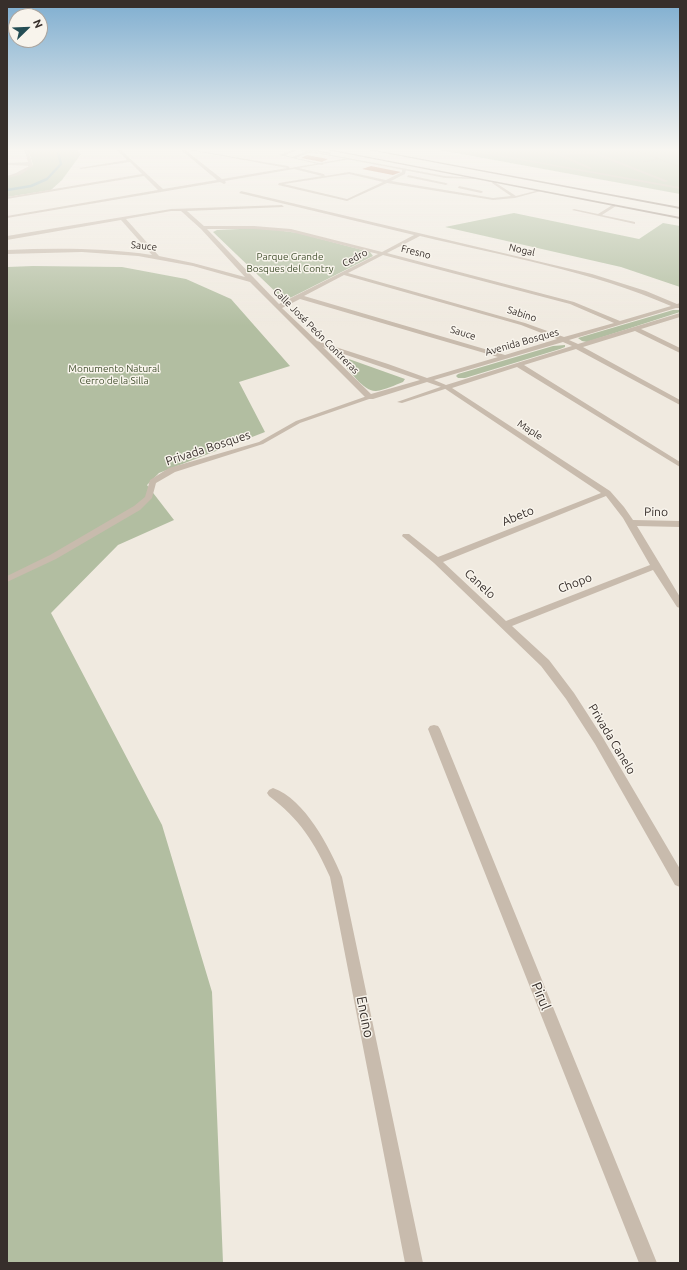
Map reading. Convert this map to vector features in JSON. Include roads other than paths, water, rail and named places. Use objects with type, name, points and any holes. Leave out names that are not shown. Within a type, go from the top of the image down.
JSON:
[{"type":"main road","points":[[631,208],[680,218]]},
{"type":"street","points":[[7,217],[59,208]]},
{"type":"street","points":[[7,238],[182,209],[210,208]]},
{"type":"street","name":"Nogal","points":[[307,208],[590,275],[644,292],[679,306]]},
{"type":"street","name":"Calle José Peón Contreras","points":[[182,209],[203,228],[252,281],[370,397]]},
{"type":"street","points":[[122,218],[157,257]]},
{"type":"street","name":"Fresno","points":[[203,228],[282,228],[572,303],[620,323]]},
{"type":"street","name":"Cedro","points":[[279,307],[345,274],[418,234]]},
{"type":"street","name":"Sauce","points":[[7,252],[98,252],[157,257],[214,270],[252,281]]},
{"type":"street","name":"Sabino","points":[[345,274],[523,324],[565,340],[579,346],[680,403]]},
{"type":"street","name":"Sauce","points":[[300,297],[471,346],[504,357]]},
{"type":"street","name":"Avenida Bosques","points":[[370,397],[679,306]]},
{"type":"street","name":"Avenida Bosques","points":[[446,387],[520,366],[680,315]]},
{"type":"street","points":[[636,329],[680,352]]},
{"type":"street","name":"Maple","points":[[315,343],[446,387],[607,493],[613,498],[631,524],[655,566],[680,605]]},
{"type":"street","points":[[520,366],[680,464]]},
{"type":"street","name":"Abeto","points":[[437,561],[607,493]]},
{"type":"street","name":"Pino","points":[[631,524],[680,524]]},
{"type":"street","points":[[406,536],[437,561]]},
{"type":"street","name":"Canelo","points":[[437,561],[505,625]]},
{"type":"street","name":"Chopo","points":[[505,625],[655,566]]},
{"type":"street","name":"Privada Canelo","points":[[505,625],[545,663],[570,696],[599,741],[680,881]]},
{"type":"street","name":"Pirul","points":[[434,729],[648,1263]]},
{"type":"street","name":"Encino","points":[[273,793],[295,809],[316,835],[336,877],[414,1263]]},
{"type":"lane","points":[[598,215],[609,208]]},
{"type":"lane","points":[[574,210],[633,223]]},
{"type":"lane","points":[[400,402],[446,387]]},
{"type":"lane","name":"Privada Bosques","points":[[7,579],[53,557],[137,508],[148,498],[153,482],[164,474],[172,470],[262,442],[298,422],[370,397]]},
{"type":"park label","name":"Parque Grande Bosques del Contry","points":[[290,262]]},
{"type":"park label","name":"Monumento Natural Cerro de la Silla","points":[[114,374]]}]
